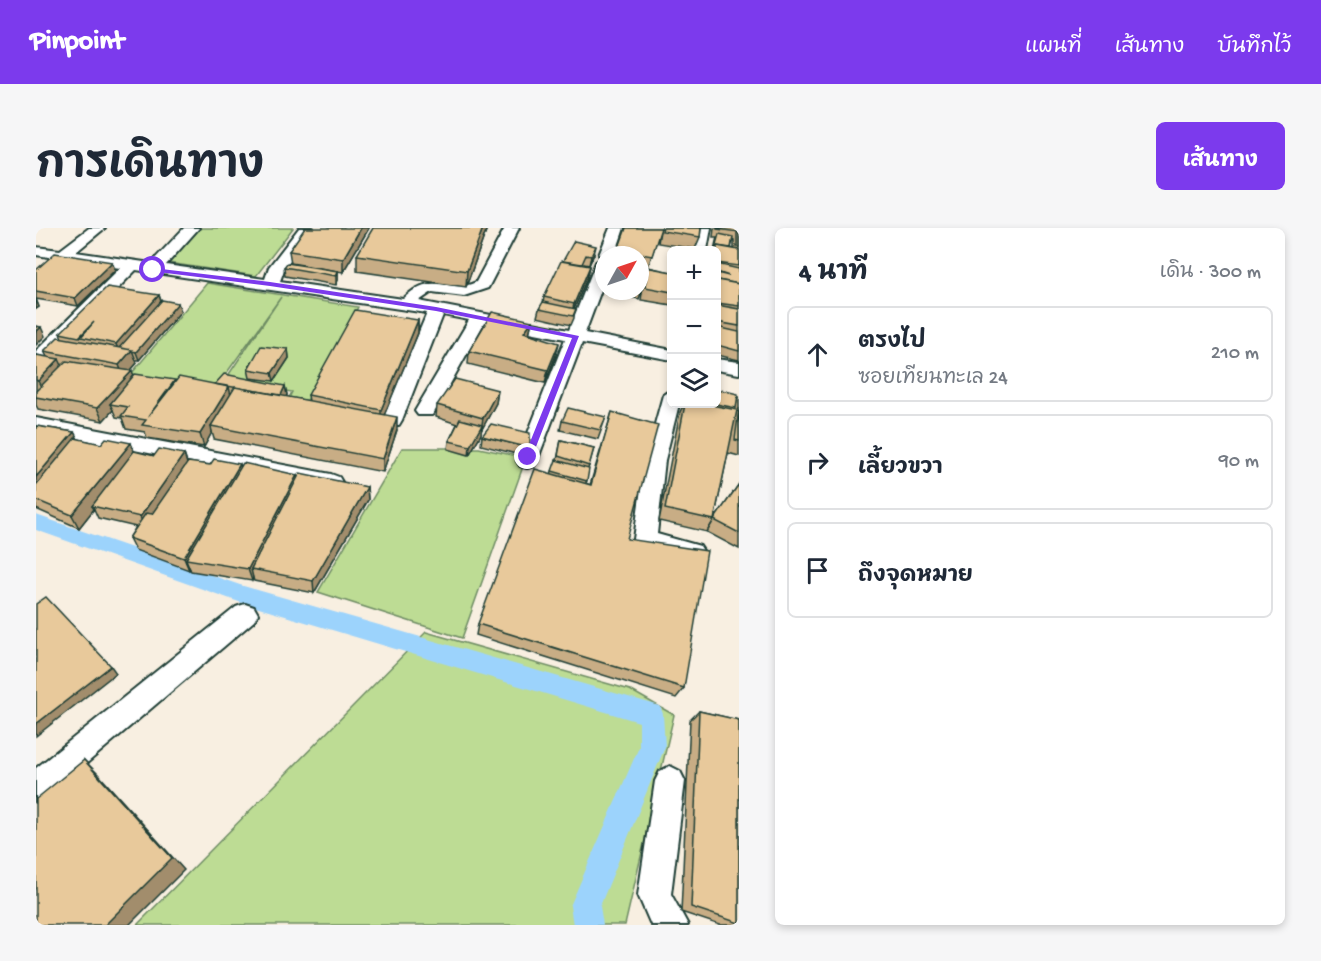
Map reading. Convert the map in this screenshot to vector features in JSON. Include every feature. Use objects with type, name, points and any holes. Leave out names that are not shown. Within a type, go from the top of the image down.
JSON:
[{"type":"street","points":[[62,256],[98,228]]},
{"type":"street","points":[[153,270],[192,228]]},
{"type":"street","points":[[270,284],[277,267],[306,228]]},
{"type":"street","points":[[406,305],[417,291],[426,287],[463,290],[482,285],[512,228]]},
{"type":"street","points":[[610,246],[617,228]]},
{"type":"street","points":[[701,246],[704,228]]},
{"type":"street","points":[[36,251],[130,267],[270,284],[436,309],[667,354]]},
{"type":"street","points":[[36,361],[130,267]]},
{"type":"street","points":[[527,461],[595,286]]},
{"type":"street","points":[[392,420],[436,309]]},
{"type":"street","points":[[425,411],[479,317]]},
{"type":"street","points":[[408,323],[429,326]]},
{"type":"street","points":[[721,365],[739,368]]},
{"type":"street","points":[[669,408],[656,460],[645,539],[692,552]]},
{"type":"street","points":[[36,424],[352,486]]},
{"type":"street","points":[[36,787],[245,614]]},
{"type":"street","points":[[670,782],[654,895],[671,925]]},
{"type":"green space","points":[[200,228],[293,228],[256,276],[168,263]]},
{"type":"green space","points":[[207,283],[358,307],[304,406],[286,403],[292,392],[225,380],[281,297],[213,392],[127,379]]},
{"type":"green space","points":[[402,448],[479,448],[526,458],[462,638],[318,592]]},
{"type":"green space","points":[[426,632],[630,690],[674,715],[625,925],[137,925]]},
{"type":"building","points":[[305,228],[361,228],[343,259],[289,251]]},
{"type":"building","points":[[373,228],[483,228],[467,271],[357,255]]},
{"type":"building","points":[[626,228],[661,228],[652,256],[649,255],[649,246],[619,246]]},
{"type":"building","points":[[663,228],[701,228],[700,237],[662,231]]},
{"type":"building","points":[[739,228],[739,232],[717,229]]},
{"type":"building","points":[[737,233],[739,233],[739,247],[737,247]]},
{"type":"building","points":[[719,234],[733,237],[731,248],[716,246]]},
{"type":"building","points":[[574,241],[596,246],[591,256],[586,255],[582,264],[563,261]]},
{"type":"building","points":[[721,247],[739,250],[739,266],[721,264]]},
{"type":"building","points":[[55,253],[112,262],[75,298],[36,291],[36,270]]},
{"type":"building","points":[[561,261],[590,266],[574,304],[544,297]]},
{"type":"building","points":[[287,263],[338,271],[336,276],[284,267]]},
{"type":"building","points":[[721,265],[739,269],[739,284],[721,281],[721,274],[729,276],[721,273]]},
{"type":"building","points":[[649,268],[667,271],[667,291],[649,288]]},
{"type":"building","points":[[721,281],[739,284],[739,306],[721,304]]},
{"type":"building","points":[[107,287],[159,295],[116,344],[81,337],[94,322],[79,337],[60,333]]},
{"type":"building","points":[[162,300],[178,303],[136,352],[119,348]]},
{"type":"building","points":[[543,302],[576,309],[573,316],[539,309]]},
{"type":"building","points":[[721,306],[739,309],[739,326],[721,323]]},
{"type":"building","points":[[355,310],[418,320],[381,410],[308,395]]},
{"type":"building","points":[[492,312],[532,321],[524,332],[559,343],[548,370],[469,351]]},
{"type":"building","points":[[721,328],[739,332],[739,351],[721,346]]},
{"type":"building","points":[[58,337],[132,350],[119,365],[44,351]]},
{"type":"building","points":[[261,346],[288,349],[272,373],[248,369]]},
{"type":"building","points":[[36,355],[59,359],[38,381],[36,380]]},
{"type":"building","points":[[66,361],[132,371],[97,408],[36,397],[36,391]]},
{"type":"building","points":[[135,374],[175,380],[148,417],[179,377],[229,387],[200,434],[142,425],[146,420],[121,416],[128,407],[110,404]]},
{"type":"building","points":[[224,374],[285,386],[281,395],[215,384]]},
{"type":"building","points":[[455,379],[498,390],[483,418],[437,405]]},
{"type":"building","points":[[235,387],[397,417],[383,459],[211,426]]},
{"type":"building","points":[[721,390],[738,394],[736,408],[721,405]]},
{"type":"building","points":[[721,407],[737,410],[714,520],[665,509],[684,408]]},
{"type":"building","points":[[568,408],[606,417],[600,430],[562,421]]},
{"type":"building","points":[[739,408],[739,441],[735,440]]},
{"type":"building","points":[[612,412],[658,425],[627,539],[707,551],[684,688],[478,624],[535,469],[591,485]]},
{"type":"building","points":[[460,419],[482,425],[470,446],[449,441]]},
{"type":"building","points":[[491,424],[530,433],[530,448],[482,436]]},
{"type":"building","points":[[36,426],[74,432],[36,477]]},
{"type":"building","points":[[75,438],[101,444],[106,438],[131,443],[72,515],[36,500],[36,485]]},
{"type":"building","points":[[561,440],[594,448],[589,466],[558,456]]},
{"type":"building","points":[[159,449],[184,454],[140,517],[92,506],[134,451],[154,456]]},
{"type":"building","points":[[214,459],[240,464],[184,558],[129,538],[146,513],[152,514],[188,462],[210,465]]},
{"type":"building","points":[[556,460],[589,469],[587,481],[552,471]]},
{"type":"building","points":[[243,463],[297,475],[248,569],[186,559]]},
{"type":"building","points":[[300,473],[367,487],[313,581],[251,569]]},
{"type":"building","points":[[739,484],[739,533],[714,520]]},
{"type":"building","points":[[46,597],[111,666],[36,724],[36,604]]},
{"type":"building","points":[[699,711],[739,720],[739,923],[691,907]]},
{"type":"building","points":[[84,760],[172,858],[105,925],[36,925],[36,799]]},
{"type":"waterway","points":[[36,522],[239,593],[651,714],[652,747],[585,906],[588,925]]},
{"type":"route","points":[[153,270],[270,284],[436,309],[576,336],[528,457]]}]
